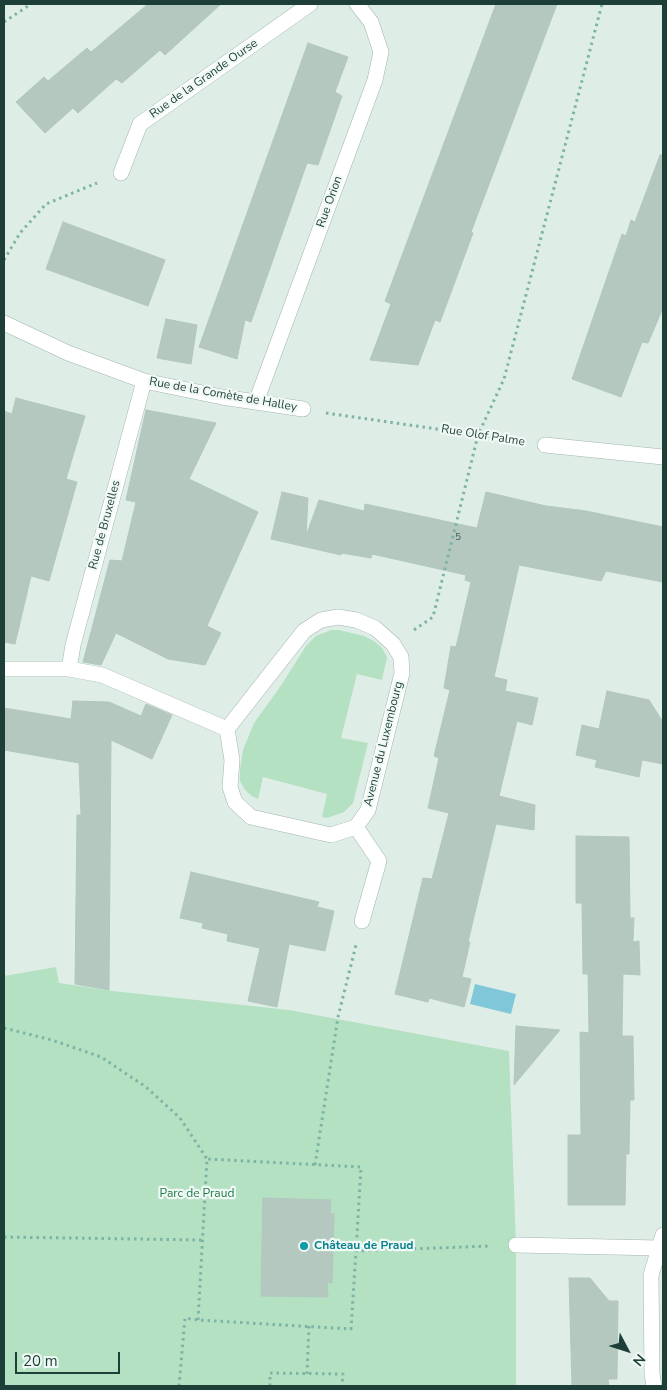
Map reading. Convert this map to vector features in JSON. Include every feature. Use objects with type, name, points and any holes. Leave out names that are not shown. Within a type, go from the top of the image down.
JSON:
[{"type":"street","name":"Rue de la Grande Ourse","points":[[121,173],[140,124],[310,4]]},
{"type":"street","name":"Rue Orion","points":[[256,402],[375,80],[381,52],[371,22],[357,4]]},
{"type":"street","name":"Rue de la Comète de Halley","points":[[4,323],[68,353],[144,381],[303,409]]},
{"type":"street","name":"Rue de Bruxelles","points":[[69,669],[73,645],[144,381]]},
{"type":"street","points":[[545,445],[663,457]]},
{"type":"street","points":[[362,920],[379,861],[356,827],[331,835],[251,817],[235,802],[230,787],[232,760],[227,729],[304,631],[321,620],[338,617],[356,620],[375,628],[394,644]]},
{"type":"street","name":"Avenue du Luxembourg","points":[[356,827],[368,810],[402,674],[401,658],[394,644]]},
{"type":"street","points":[[4,668],[88,671],[115,679],[227,729]]},
{"type":"street","points":[[516,1245],[662,1243],[651,1275],[652,1374],[654,1386]]},
{"type":"path","points":[[4,22],[32,4]]},
{"type":"path","points":[[394,644],[433,617],[478,435],[504,379],[602,4]]},
{"type":"path","points":[[4,260],[20,233],[46,204],[121,173]]},
{"type":"path","name":"Rue Olof Palme","points":[[303,409],[545,445]]},
{"type":"path","points":[[315,1164],[338,1017],[362,920]]},
{"type":"path","points":[[4,1028],[52,1040],[101,1057],[146,1087],[180,1118],[207,1159],[198,1320]]},
{"type":"path","points":[[179,1386],[185,1318],[352,1329],[361,1167],[207,1159]]},
{"type":"path","points":[[4,1237],[203,1240]]},
{"type":"path","points":[[356,1251],[516,1245]]},
{"type":"path","points":[[307,1374],[309,1326]]},
{"type":"path","points":[[270,1386],[270,1373],[343,1374],[342,1386]]},
{"type":"green space","points":[[331,630],[364,636],[382,648],[387,657],[382,680],[357,674],[341,738],[368,743],[353,803],[344,812],[327,818],[322,817],[327,794],[263,777],[258,799],[245,790],[240,781],[240,770],[243,750],[254,723],[306,646],[316,636]]},
{"type":"green space","name":"Parc de Praud","points":[[56,967],[59,983],[113,991],[289,1010],[509,1051],[516,1245],[516,1386],[4,1386],[4,976]]},
{"type":"water","points":[[475,984],[516,994],[511,1014],[470,1004]]},
{"type":"building","points":[[148,4],[221,4],[165,55],[160,50],[122,83],[116,79],[78,113],[73,108],[45,133],[16,102],[44,77],[48,81],[87,48],[91,52]]},
{"type":"building","points":[[496,4],[557,4],[471,232],[473,233],[440,322],[435,320],[418,365],[370,360],[391,304],[385,301]]},
{"type":"building","points":[[308,43],[348,57],[335,92],[342,96],[318,165],[307,163],[251,322],[245,320],[237,359],[199,347]]},
{"type":"building","points":[[660,155],[663,155],[663,308],[648,343],[642,342],[621,397],[572,379],[622,234],[626,236],[631,220],[635,222]]},
{"type":"building","points":[[63,222],[165,260],[148,306],[46,269]]},
{"type":"building","points":[[166,319],[197,325],[191,364],[157,358]]},
{"type":"building","points":[[16,398],[85,416],[66,479],[77,482],[49,581],[31,576],[15,644],[4,642],[4,411],[12,414]]},
{"type":"building","points":[[146,410],[216,423],[189,479],[258,512],[207,626],[221,633],[205,665],[168,659],[116,633],[101,665],[83,662],[110,560],[122,561],[136,502],[126,500]]},
{"type":"building","points":[[282,492],[308,498],[306,536],[319,500],[364,511],[365,504],[477,528],[486,492],[546,506],[586,511],[663,527],[663,582],[606,571],[601,581],[519,565],[494,677],[507,680],[505,691],[538,698],[532,725],[517,721],[499,796],[535,805],[534,830],[496,824],[468,942],[470,942],[462,977],[471,979],[464,1007],[429,998],[428,1002],[395,994],[423,878],[432,879],[449,813],[428,808],[439,758],[434,756],[450,690],[444,688],[451,646],[456,647],[471,582],[465,580],[466,575],[372,554],[371,558],[341,553],[341,555],[271,539]]},
{"type":"building","points":[[607,691],[649,700],[663,722],[663,764],[642,760],[639,777],[595,767],[597,760],[576,755],[582,725],[599,729]]},
{"type":"building","points":[[73,701],[109,702],[141,716],[146,704],[172,715],[152,759],[111,740],[109,990],[75,984],[77,815],[81,815],[79,763],[4,750],[4,708],[71,719]]},
{"type":"building","points":[[576,836],[629,837],[630,918],[634,918],[633,942],[639,941],[640,975],[623,974],[622,1036],[633,1036],[634,1100],[630,1100],[629,1154],[626,1154],[625,1205],[568,1205],[568,1135],[581,1135],[580,1032],[589,1033],[588,974],[583,974],[582,903],[576,903]]},
{"type":"building","points":[[191,872],[319,902],[317,907],[334,911],[325,951],[289,944],[277,1007],[248,1001],[260,948],[227,941],[228,934],[202,928],[203,923],[180,918]]},
{"type":"building","points":[[516,1026],[560,1030],[514,1085]]},
{"type":"building","name":"Château de Praud","points":[[263,1198],[331,1200],[330,1213],[334,1214],[332,1283],[327,1282],[328,1297],[261,1296]]},
{"type":"building","points":[[569,1278],[590,1278],[609,1301],[618,1301],[617,1379],[608,1379],[609,1386],[572,1386]]},
{"type":"place","name":"Château de Praud","points":[[304,1246]]}]
